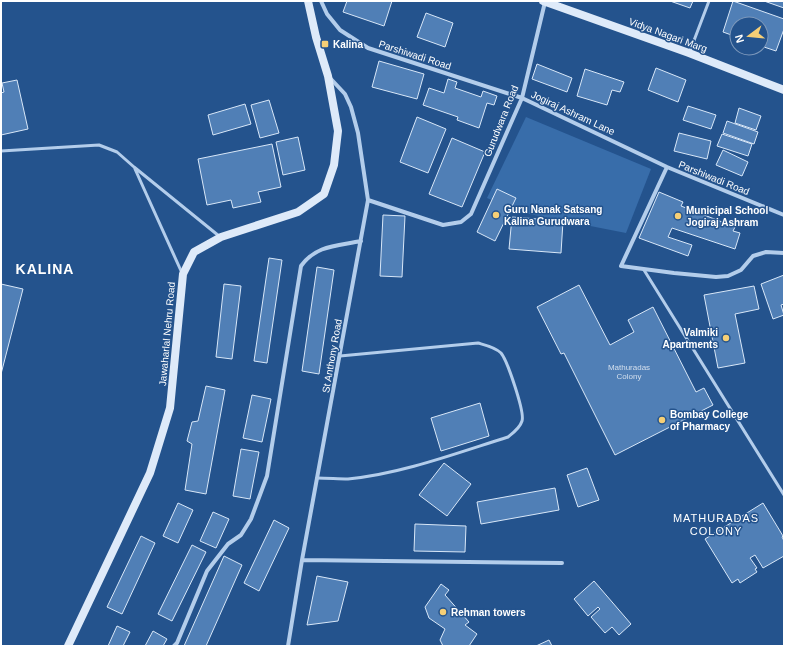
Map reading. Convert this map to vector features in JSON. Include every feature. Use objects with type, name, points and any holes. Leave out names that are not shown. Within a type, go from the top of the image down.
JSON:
[{"type":"main road","name":"Jawaharlal Nehru Road","points":[[68,646],[150,473],[166,423],[170,408],[183,274],[194,252],[221,237],[298,212],[324,194],[334,165],[338,131],[328,76],[316,37],[308,1]]},
{"type":"main road","name":"Vidya Nagari Marg","points":[[544,1],[689,53],[784,90]]},
{"type":"street","name":"Parshiwadi Road","points":[[322,1],[327,14],[340,30],[368,48],[522,98]]},
{"type":"street","name":"Gurudwara Road","points":[[368,200],[443,226],[461,222],[471,214],[522,98],[544,1]]},
{"type":"street","name":"St Anthony Road","points":[[288,646],[302,560],[368,200],[358,133],[351,106],[345,94],[328,76]]},
{"type":"street","name":"Jogiraj Ashram Lane","points":[[522,98],[618,143]]},
{"type":"street","name":"Parshiwadi Road","points":[[618,143],[667,167],[784,215]]},
{"type":"street","points":[[667,167],[621,266],[644,270],[716,277],[728,276],[741,270],[753,256],[766,252],[784,253]]},
{"type":"street","points":[[174,646],[177,643],[207,571],[228,544],[241,535],[251,519],[267,476],[301,266],[308,257],[320,249],[361,241]]},
{"type":"street","points":[[302,560],[562,564]]},
{"type":"lane","points":[[689,53],[710,1]]},
{"type":"lane","points":[[1,152],[99,145],[117,152],[134,168],[221,237]]},
{"type":"lane","points":[[134,168],[183,274]]},
{"type":"lane","points":[[644,270],[784,495]]},
{"type":"lane","points":[[318,478],[348,479],[373,475],[432,461],[508,437],[517,430],[523,420],[522,408],[506,362],[500,352],[491,347],[478,343],[340,356]]},
{"type":"shaded area","points":[[526,117],[651,169],[626,233],[519,212],[487,198]]},
{"type":"building","points":[[347,1],[392,1],[384,26],[343,12]]},
{"type":"building","points":[[670,1],[693,1],[690,8]]},
{"type":"building","points":[[733,1],[784,19],[784,29],[776,51],[769,49],[769,16],[729,16],[729,34],[723,32]]},
{"type":"building","points":[[764,1],[784,1],[784,8]]},
{"type":"building","points":[[426,13],[453,23],[445,47],[417,37]]},
{"type":"building","points":[[379,61],[424,74],[417,99],[372,87]]},
{"type":"building","points":[[537,64],[572,78],[567,92],[532,79]]},
{"type":"building","points":[[656,68],[686,80],[678,102],[648,90]]},
{"type":"building","points":[[585,69],[624,82],[620,92],[612,90],[607,105],[577,96]]},
{"type":"building","points":[[448,79],[457,82],[455,88],[481,97],[483,91],[497,96],[494,105],[487,103],[479,128],[457,120],[458,117],[423,105],[429,88],[444,93]]},
{"type":"building","points":[[17,80],[28,129],[1,135],[1,93],[4,92],[2,83]]},
{"type":"building","points":[[269,100],[279,133],[260,138],[251,105]]},
{"type":"building","points":[[245,104],[251,124],[213,135],[208,115]]},
{"type":"building","points":[[688,106],[716,115],[711,129],[683,120]]},
{"type":"building","points":[[739,108],[761,116],[756,130],[735,123]]},
{"type":"building","points":[[417,117],[446,129],[428,173],[400,162]]},
{"type":"building","points":[[727,121],[758,132],[754,144],[723,133]]},
{"type":"building","points":[[679,133],[711,141],[707,159],[674,151]]},
{"type":"building","points":[[722,134],[752,144],[748,156],[717,146]]},
{"type":"building","points":[[298,137],[305,170],[283,175],[276,142]]},
{"type":"building","points":[[452,138],[485,152],[462,207],[429,194]]},
{"type":"building","points":[[272,144],[281,187],[258,192],[261,202],[233,208],[231,200],[207,205],[198,159]]},
{"type":"building","points":[[723,150],[748,162],[742,176],[716,165]]},
{"type":"building","name":"Guru Nanak Satsang Kalina Gurudwara","points":[[497,189],[516,198],[495,241],[477,232]]},
{"type":"building","name":"Municipal School Jogiraj Ashram","points":[[659,192],[683,202],[681,206],[735,227],[733,231],[740,233],[735,249],[672,228],[668,237],[692,245],[688,256],[639,238]]},
{"type":"building","points":[[383,215],[405,216],[402,277],[380,276]]},
{"type":"building","points":[[512,217],[563,221],[561,253],[509,249]]},
{"type":"building","points":[[269,258],[282,260],[267,363],[254,361]]},
{"type":"building","points":[[317,267],[334,270],[319,374],[302,371]]},
{"type":"building","points":[[784,275],[784,304],[781,305],[784,315],[773,319],[761,284]]},
{"type":"building","points":[[1,284],[23,289],[1,374]]},
{"type":"building","points":[[224,284],[241,286],[232,359],[216,357]]},
{"type":"building","name":"Bombay College of Pharmacy","points":[[579,285],[610,345],[634,332],[628,320],[653,307],[696,392],[704,388],[713,405],[615,455],[564,353],[561,354],[537,307]]},
{"type":"building","name":"Valmiki Apartments","points":[[754,286],[759,309],[735,314],[745,363],[718,368],[704,295]]},
{"type":"building","points":[[206,386],[225,390],[206,494],[185,490],[192,444],[187,441],[192,422],[198,421]]},
{"type":"building","points":[[252,395],[271,399],[262,442],[243,438]]},
{"type":"building","points":[[480,403],[489,436],[441,451],[431,418]]},
{"type":"building","points":[[241,449],[259,452],[250,499],[233,496]]},
{"type":"building","points":[[444,463],[471,484],[447,516],[419,495]]},
{"type":"building","points":[[587,468],[599,500],[578,507],[567,475]]},
{"type":"building","points":[[555,488],[559,510],[481,524],[477,502]]},
{"type":"building","points":[[178,503],[193,510],[178,543],[163,536]]},
{"type":"building","points":[[763,503],[783,536],[784,556],[763,568],[755,555],[750,558],[757,568],[755,569],[757,572],[740,583],[738,579],[732,583],[705,539]]},
{"type":"building","points":[[213,512],[229,519],[216,548],[200,541]]},
{"type":"building","points":[[274,520],[289,528],[259,591],[244,583]]},
{"type":"building","points":[[415,524],[466,526],[465,552],[414,551]]},
{"type":"building","points":[[141,536],[155,543],[122,614],[107,607]]},
{"type":"building","points":[[192,545],[206,552],[172,621],[158,614]]},
{"type":"building","points":[[224,556],[242,565],[206,646],[184,646]]},
{"type":"building","points":[[317,576],[348,582],[338,621],[307,625]]},
{"type":"building","points":[[594,581],[631,624],[619,635],[612,627],[605,633],[591,617],[600,609],[598,607],[588,616],[574,599]]},
{"type":"building","name":"Rehman towers","points":[[441,584],[449,590],[445,595],[469,622],[465,625],[477,634],[469,646],[443,646],[440,640],[445,629],[429,618],[425,607]]},
{"type":"building","points":[[117,626],[130,632],[123,646],[108,646]]},
{"type":"building","points":[[153,631],[167,639],[163,646],[145,646]]},
{"type":"building","points":[[549,640],[552,646],[536,646]]},
{"type":"place","name":"Kalina","points":[[325,44]]},
{"type":"place","name":"Guru Nanak Satsang Kalina Gurudwara","points":[[496,215]]},
{"type":"place","name":"Municipal School Jogiraj Ashram","points":[[678,216]]},
{"type":"place","name":"Valmiki Apartments","points":[[726,338]]},
{"type":"place","name":"Bombay College of Pharmacy","points":[[662,420]]},
{"type":"place","name":"Rehman towers","points":[[443,612]]},
{"type":"district","name":"KALINA","points":[[45,269]]},
{"type":"district","name":"MATHURADAS COLONY","points":[[716,524]]}]
